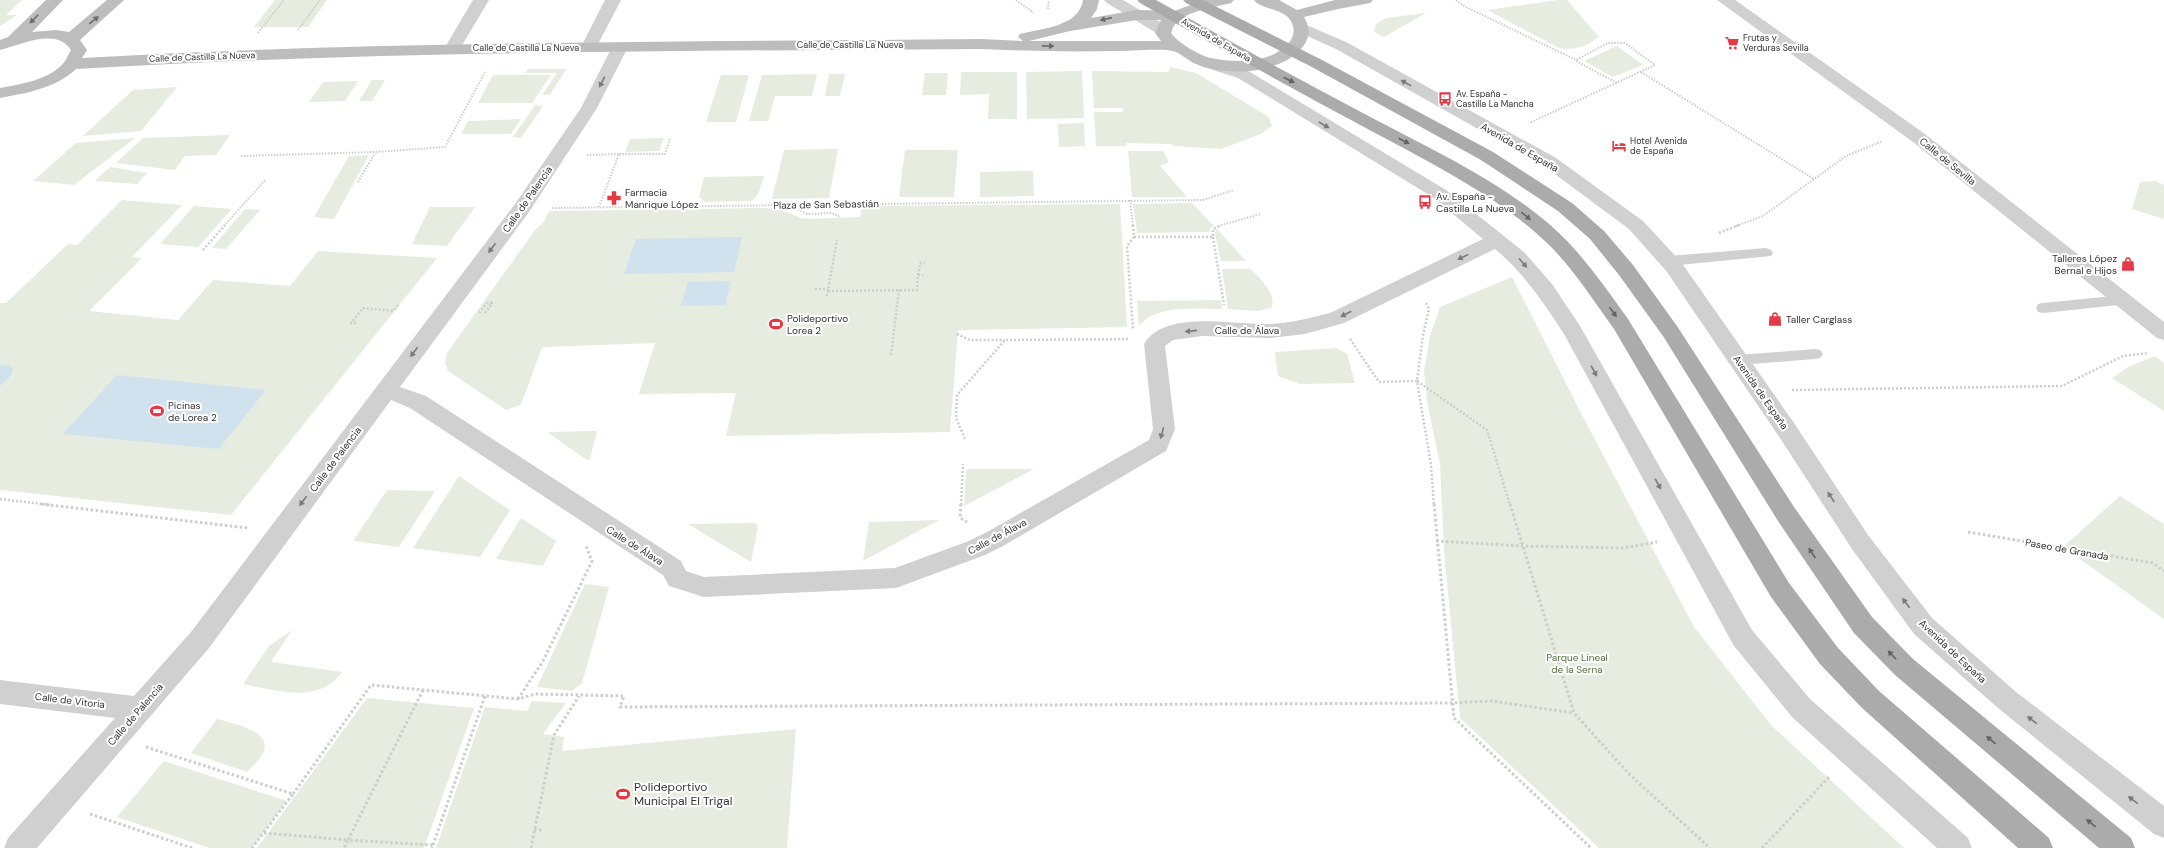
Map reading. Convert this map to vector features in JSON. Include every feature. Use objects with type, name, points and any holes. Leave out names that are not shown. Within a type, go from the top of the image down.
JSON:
[{"type":"main road","points":[[1196,2],[1291,52],[1316,63],[1487,156],[1565,207],[1596,235],[1626,270],[1670,331],[1790,520],[1863,625],[1904,667],[2121,848]]},
{"type":"main road","name":"Avenida de España","points":[[1141,7],[1168,23],[1259,64],[1457,170],[1520,210],[1554,239],[1593,284],[1621,324],[1780,590],[1829,656],[1870,699],[2039,848]]},
{"type":"street","points":[[7,42],[55,0]]},
{"type":"street","points":[[71,39],[116,0]]},
{"type":"street","points":[[452,48],[480,0]]},
{"type":"street","points":[[590,47],[613,0]]},
{"type":"street","name":"Calle de Castilla La Nueva","points":[[1060,30],[1086,14],[1090,0]]},
{"type":"street","name":"Avenida de España","points":[[1112,0],[1141,7]]},
{"type":"street","name":"Avenida de España","points":[[1168,23],[1196,2],[1226,0]]},
{"type":"street","points":[[1262,0],[1284,7],[1298,21],[1300,40],[1291,52]]},
{"type":"street","points":[[1298,21],[1337,4],[1365,0]]},
{"type":"street","name":"Calle de Sevilla","points":[[1725,0],[1909,130],[2164,333]]},
{"type":"street","name":"Calle de Castilla La Nueva","points":[[981,44],[1060,30],[1117,17],[1141,7]]},
{"type":"street","name":"Avenida de España","points":[[1298,21],[1550,162],[1630,221],[1669,261],[1760,390],[1860,542],[1924,626],[2008,700],[2164,824]]},
{"type":"street","points":[[1168,23],[1172,46]]},
{"type":"street","points":[[0,106],[26,88],[52,77],[71,64],[79,50],[71,39],[50,35],[7,42]]},
{"type":"street","name":"Calle de Castilla La Nueva","points":[[71,64],[281,54],[485,47],[981,44],[1048,46],[1172,46]]},
{"type":"street","name":"Avenida de España","points":[[1172,46],[1204,62],[1223,66],[1244,75],[1314,119],[1440,194],[1518,257],[1545,289],[1572,331],[1743,638],[1801,708],[1958,848]]},
{"type":"street","name":"Calle de Palencia","points":[[18,848],[200,640],[522,208],[589,108],[620,47]]},
{"type":"street","name":"Avenida de España","points":[[1204,62],[1232,66],[1259,64],[1277,60],[1291,52]]},
{"type":"street","points":[[0,93],[26,88]]},
{"type":"street","name":"Calle de Álava","points":[[386,390],[418,402],[672,568],[678,579],[704,587],[896,578],[977,548],[995,539],[1158,445],[1164,429],[1154,344],[1167,333],[1202,329],[1228,331],[1270,331],[1305,327],[1337,318],[1498,240]]},
{"type":"street","name":"Calle de Vitoria","points":[[0,692],[141,709]]},
{"type":"lane","points":[[1669,261],[1766,253]]},
{"type":"lane","points":[[2043,308],[2123,300]]},
{"type":"lane","points":[[1738,360],[1815,354]]},
{"type":"path","points":[[241,56],[284,0]]},
{"type":"path","points":[[281,54],[320,0]]},
{"type":"path","points":[[1049,0],[1047,20],[1060,30]]},
{"type":"path","points":[[1456,0],[1464,6],[1576,60],[1617,83]]},
{"type":"path","points":[[1489,129],[1522,126],[1655,65],[1625,43],[1608,42],[1576,60]]},
{"type":"path","points":[[241,156],[375,152],[445,147],[486,70],[485,47]]},
{"type":"path","points":[[1641,72],[1814,179]]},
{"type":"path","points":[[1713,235],[1762,216],[1846,156],[1909,130]]},
{"type":"path","points":[[607,154],[665,154],[670,138]]},
{"type":"path","points":[[358,182],[375,152]]},
{"type":"path","points":[[599,207],[619,154]]},
{"type":"path","points":[[203,250],[266,179]]},
{"type":"path","name":"Plaza de San Sebastián","points":[[522,208],[1203,200],[1234,190]]},
{"type":"path","points":[[1130,200],[1134,237],[1127,246],[1133,331]]},
{"type":"path","points":[[789,205],[807,214],[832,213],[840,217]]},
{"type":"path","points":[[1228,331],[1213,229],[1215,227],[1261,214]]},
{"type":"path","points":[[1134,237],[1213,237]]},
{"type":"path","points":[[827,296],[837,240]]},
{"type":"path","points":[[815,289],[917,290],[920,263],[925,263]]},
{"type":"path","points":[[918,275],[923,275]]},
{"type":"path","points":[[1409,283],[1421,295],[1429,309],[1422,335],[1417,381],[1431,465],[1436,541],[1454,718],[1591,848]]},
{"type":"path","points":[[891,355],[899,290]]},
{"type":"path","points":[[479,313],[487,303],[492,303],[485,313]]},
{"type":"path","points":[[356,323],[351,323],[363,308],[393,311],[399,304]]},
{"type":"path","points":[[1337,318],[1379,382],[1417,381],[1486,430],[1574,713],[1629,774],[1710,848]]},
{"type":"path","points":[[957,334],[970,340],[1134,339]]},
{"type":"path","points":[[965,439],[956,418],[957,395],[1005,340]]},
{"type":"path","points":[[1760,390],[2062,386],[2123,356],[2150,353]]},
{"type":"path","points":[[963,464],[960,518],[995,539]]},
{"type":"path","points":[[0,499],[281,531]]},
{"type":"path","name":"Paseo de Granada","points":[[1968,532],[2153,563],[2164,571]]},
{"type":"path","points":[[1436,541],[1523,546],[1623,548],[1687,537]]},
{"type":"path","points":[[518,699],[543,661],[592,561],[585,544]]},
{"type":"path","points":[[252,848],[293,794],[371,685],[518,699],[535,694],[624,696],[620,707],[1188,703],[1452,703],[1492,701],[1574,713]]},
{"type":"path","points":[[344,848],[423,690]]},
{"type":"path","points":[[264,833],[433,847],[485,696]]},
{"type":"path","points":[[531,848],[554,735],[579,696]]},
{"type":"path","points":[[1188,703],[1189,707]]},
{"type":"path","points":[[115,737],[293,794]]},
{"type":"path","points":[[1762,848],[1828,778]]},
{"type":"path","points":[[57,803],[192,848]]},
{"type":"path","points":[[534,830],[544,830]]},
{"type":"green space","points":[[0,0],[22,0],[6,15],[17,15],[0,26]]},
{"type":"green space","points":[[275,0],[327,0],[308,27],[254,27]]},
{"type":"green space","points":[[1567,0],[1599,37],[1580,47],[1570,49],[1559,48],[1487,10]]},
{"type":"green space","points":[[1426,13],[1384,37],[1374,32],[1376,24],[1386,18]]},
{"type":"green space","points":[[1617,46],[1643,65],[1613,77],[1584,61]]},
{"type":"green space","points":[[1170,67],[1196,73],[1264,114],[1269,118],[1272,126],[1261,134],[1221,149],[1173,146],[1172,144],[1126,143],[1126,146],[1096,146],[1094,112],[1123,112],[1123,108],[1094,108],[1092,71],[1168,72]]},
{"type":"green space","points":[[528,69],[566,69],[550,95],[542,95],[557,73],[525,73]]},
{"type":"green space","points":[[1082,71],[1084,118],[1027,119],[1026,72]]},
{"type":"green space","points":[[961,72],[1017,72],[1017,119],[988,119],[989,94],[960,95]]},
{"type":"green space","points":[[925,73],[948,73],[946,95],[922,95]]},
{"type":"green space","points":[[817,74],[812,96],[775,96],[768,121],[749,121],[762,75]]},
{"type":"green space","points":[[829,74],[845,74],[840,96],[825,96]]},
{"type":"green space","points":[[493,75],[551,75],[532,103],[478,103]]},
{"type":"green space","points":[[721,75],[749,75],[736,122],[706,122]]},
{"type":"green space","points":[[372,80],[385,80],[372,101],[359,101]]},
{"type":"green space","points":[[358,81],[345,101],[309,102],[323,82]]},
{"type":"green space","points":[[177,87],[141,131],[83,136],[133,90]]},
{"type":"green space","points":[[535,105],[543,106],[521,138],[513,137]]},
{"type":"green space","points":[[521,119],[511,134],[461,134],[468,121]]},
{"type":"green space","points":[[1084,123],[1085,146],[1059,147],[1058,124]]},
{"type":"green space","points":[[230,135],[216,155],[185,156],[175,170],[116,163],[143,138]]},
{"type":"green space","points":[[135,138],[74,185],[33,181],[76,143]]},
{"type":"green space","points":[[664,138],[659,151],[625,152],[630,139]]},
{"type":"green space","points":[[838,149],[829,198],[772,199],[784,150]]},
{"type":"green space","points":[[905,150],[958,150],[954,197],[899,197]]},
{"type":"green space","points":[[1128,151],[1163,151],[1169,162],[1160,166],[1187,197],[1132,197]]},
{"type":"green space","points":[[369,155],[334,219],[314,217],[349,156]]},
{"type":"green space","points":[[110,167],[147,173],[137,184],[95,181]]},
{"type":"green space","points":[[1033,171],[1034,196],[980,197],[980,172]]},
{"type":"green space","points":[[764,176],[758,195],[751,201],[705,202],[699,197],[704,177]]},
{"type":"green space","points":[[2156,181],[2164,185],[2164,219],[2132,209],[2140,182]]},
{"type":"green space","name":"Picinas de Lorea 2","points":[[122,200],[182,205],[132,257],[142,258],[89,311],[178,320],[213,280],[290,286],[318,251],[437,258],[231,515],[0,490],[0,303],[6,303],[68,244],[77,245]]},
{"type":"green space","points":[[1192,203],[1214,226],[1210,228],[1209,232],[1137,233],[1133,204]]},
{"type":"green space","name":"Polideportivo Lorea 2","points":[[1120,204],[1127,327],[958,330],[950,432],[726,436],[736,393],[639,394],[655,343],[542,347],[521,404],[506,410],[448,371],[445,363],[447,353],[535,230],[543,223],[549,211],[766,208],[775,209],[801,218],[811,219],[860,217],[862,206]]},
{"type":"green space","points":[[194,206],[232,209],[198,247],[160,244]]},
{"type":"green space","points":[[430,207],[475,207],[447,246],[412,244]]},
{"type":"green space","points":[[245,209],[260,210],[226,249],[212,248]]},
{"type":"green space","points":[[1216,228],[1246,261],[1221,261],[1215,234]]},
{"type":"green space","points":[[1222,269],[1251,269],[1270,292],[1272,297],[1271,308],[1258,311],[1228,309]]},
{"type":"green space","name":"Parque Lineal de la Serna","points":[[1512,277],[1581,413],[1694,627],[1772,726],[1904,848],[1599,848],[1460,718],[1444,551],[1440,464],[1427,401],[1424,371],[1430,336],[1440,307]]},
{"type":"green space","points":[[1221,300],[1222,309],[1178,309],[1166,311],[1147,319],[1139,326],[1137,301]]},
{"type":"green space","points":[[1336,348],[1347,354],[1355,383],[1300,384],[1278,376],[1275,352]]},
{"type":"green space","points":[[2155,356],[2164,363],[2164,411],[2112,378],[2128,367]]},
{"type":"green space","points":[[597,431],[590,459],[587,460],[547,432]]},
{"type":"green space","points":[[969,469],[1034,469],[964,506],[966,471]]},
{"type":"green space","points":[[459,476],[510,510],[480,557],[413,548]]},
{"type":"green space","points":[[387,490],[435,491],[399,547],[353,541]]},
{"type":"green space","points":[[2120,496],[2164,524],[2164,619],[2063,547]]},
{"type":"green space","points":[[521,518],[556,541],[543,566],[496,559]]},
{"type":"green space","points":[[939,520],[863,561],[869,522]]},
{"type":"green space","points":[[755,523],[758,526],[751,562],[688,524]]},
{"type":"green space","points":[[585,584],[609,587],[582,683],[572,691],[537,687]]},
{"type":"green space","points":[[292,630],[271,662],[342,672],[332,682],[321,689],[309,692],[282,692],[243,684],[269,646]]},
{"type":"green space","points":[[367,698],[474,708],[424,848],[257,848]]},
{"type":"green space","name":"Polideportivo Municipal El Trigal","points":[[532,701],[566,703],[543,734],[564,737],[562,751],[796,729],[787,848],[436,848],[485,707],[527,711]]},
{"type":"green space","points":[[217,719],[249,729],[257,733],[262,739],[265,745],[263,753],[258,761],[247,772],[191,753]]},
{"type":"green space","points":[[164,761],[287,801],[252,848],[209,848],[117,817]]},
{"type":"water","points":[[742,237],[734,272],[624,274],[636,239]]},
{"type":"water","points":[[731,281],[725,305],[681,306],[688,282]]},
{"type":"water","points":[[9,365],[13,369],[11,376],[0,386],[0,366]]},
{"type":"water","points":[[117,375],[266,390],[219,449],[63,434]]},
{"type":"place","name":"Frutas y Verduras Sevilla","points":[[1732,43]]},
{"type":"place","name":"Av. España - Castilla La Mancha","points":[[1445,99]]},
{"type":"place","name":"Hotel Avenida de España","points":[[1619,146]]},
{"type":"place","name":"Farmacia Manrique López","points":[[614,198]]},
{"type":"place","name":"Av. España - Castilla La Nueva","points":[[1425,202]]},
{"type":"place","name":"Talleres López Bernal e Hijos","points":[[2128,264]]},
{"type":"place","name":"Taller Carglass","points":[[1775,319]]},
{"type":"place","name":"Polideportivo Lorea 2","points":[[776,324]]},
{"type":"place","name":"Picinas de Lorea 2","points":[[157,411]]},
{"type":"place","name":"Polideportivo Municipal El Trigal","points":[[623,794]]}]
